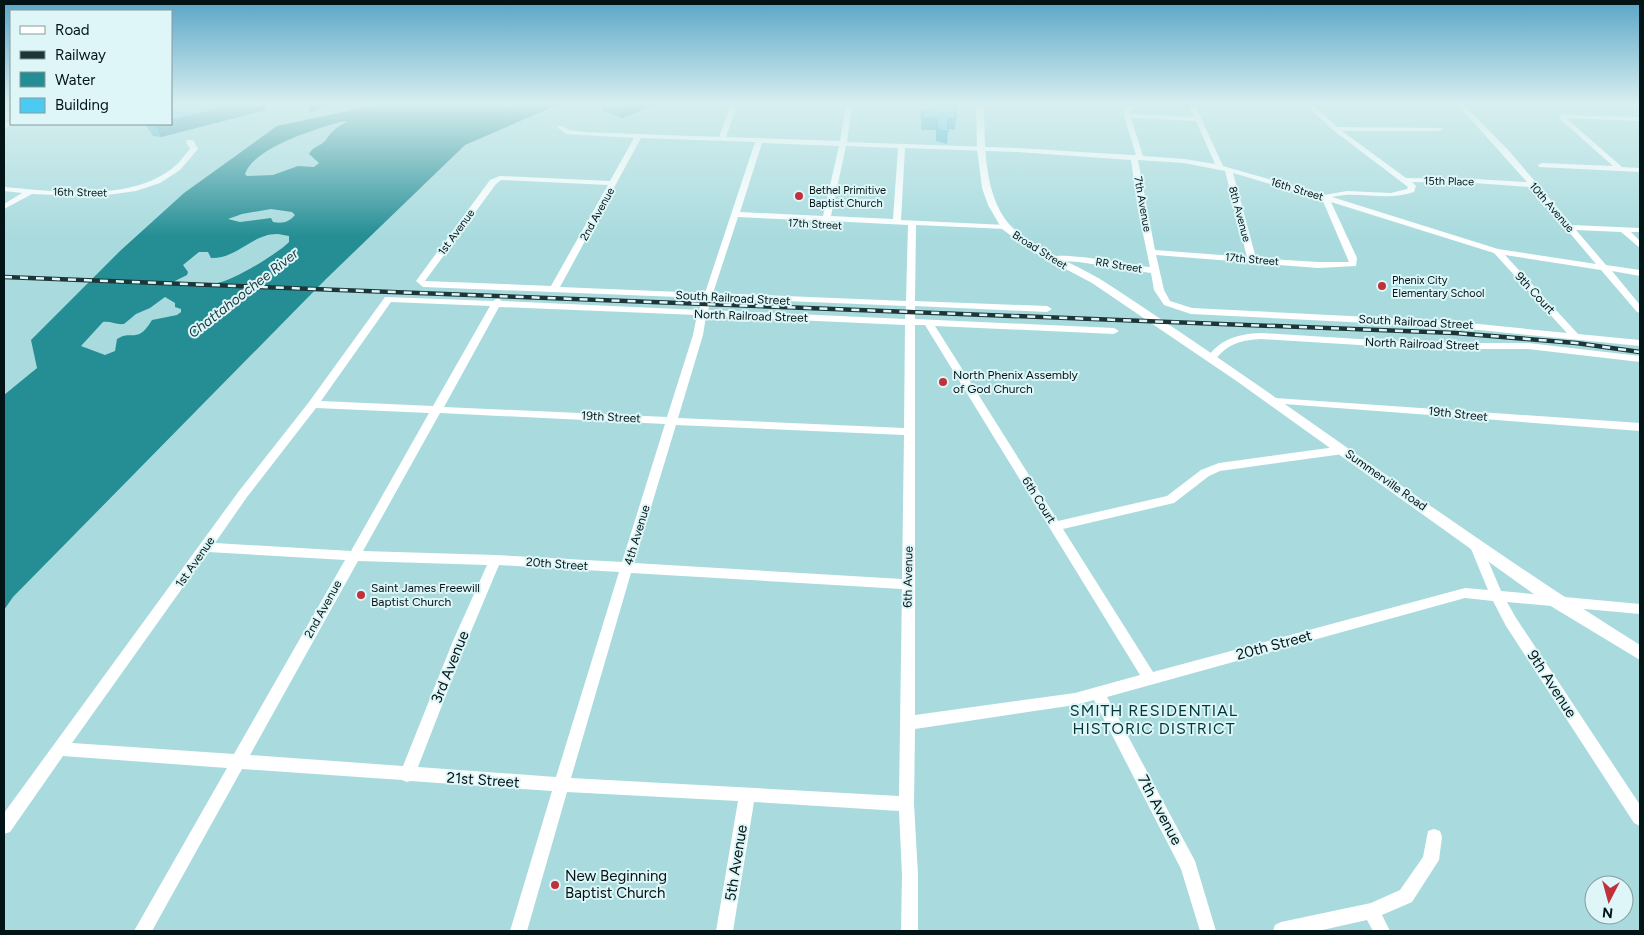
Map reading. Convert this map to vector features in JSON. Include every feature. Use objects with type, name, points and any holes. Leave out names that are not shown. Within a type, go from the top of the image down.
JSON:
[{"type":"main road","name":"Broad Street","points":[[981,149],[990,196],[1006,228],[1051,258],[1096,281],[1133,306]]},
{"type":"main road","name":"Summerville Road","points":[[1133,306],[1275,401],[1555,600],[1640,653]]},
{"type":"street","name":"16th Street","points":[[4,189],[104,194],[131,189],[166,176],[185,164],[194,149]]},
{"type":"street","name":"2nd Avenue","points":[[554,290],[632,149]]},
{"type":"street","name":"4th Avenue","points":[[519,931],[670,420],[698,335],[707,297],[756,149]]},
{"type":"street","points":[[826,222],[842,149]]},
{"type":"street","points":[[897,222],[902,149]]},
{"type":"street","name":"16th Street","points":[[971,149],[1137,157],[1224,168],[1325,197],[1498,251],[1640,273]]},
{"type":"street","name":"7th Avenue","points":[[1135,149],[1142,210],[1152,252]]},
{"type":"street","name":"8th Avenue","points":[[1213,149],[1224,168],[1252,259]]},
{"type":"street","points":[[1362,149],[1406,180]]},
{"type":"street","name":"10th Avenue","points":[[1500,149],[1640,310]]},
{"type":"street","points":[[1597,149],[1620,169]]},
{"type":"street","points":[[1542,165],[1640,170]]},
{"type":"street","name":"1st Avenue","points":[[420,282],[492,182],[500,178],[614,183]]},
{"type":"street","name":"15th Place","points":[[1406,180],[1532,184]]},
{"type":"street","name":"15th Place","points":[[1325,197],[1343,192],[1406,193],[1411,190],[1412,186],[1406,180]]},
{"type":"street","points":[[4,200],[18,190]]},
{"type":"street","points":[[4,207],[31,191]]},
{"type":"street","name":"17th Street","points":[[1152,252],[1318,265],[1353,264],[1353,258],[1325,197]]},
{"type":"street","name":"17th Street","points":[[734,217],[826,222],[879,228],[897,222],[1006,228]]},
{"type":"street","name":"6th Avenue","points":[[910,931],[910,875],[906,804],[912,223]]},
{"type":"street","points":[[1568,226],[1640,230]]},
{"type":"street","points":[[1623,229],[1640,245]]},
{"type":"street","name":"9th Court","points":[[1498,251],[1573,334]]},
{"type":"street","points":[[1152,252],[1156,271]]},
{"type":"street","name":"RR Street","points":[[1051,258],[1079,259],[1156,271]]},
{"type":"street","name":"South Railroad Street","points":[[1156,271],[1159,290],[1167,303],[1191,311],[1449,324],[1573,334],[1640,343]]},
{"type":"street","name":"South Railroad Street","points":[[420,282],[423,284],[707,297],[1047,309]]},
{"type":"street","name":"2nd Avenue","points":[[143,931],[505,288]]},
{"type":"street","name":"1st Avenue","points":[[4,826],[206,548],[248,487],[313,404],[388,300]]},
{"type":"street","name":"North Railroad Street","points":[[388,300],[1114,331]]},
{"type":"street","name":"6th Court","points":[[928,323],[1149,678]]},
{"type":"street","name":"North Railroad Street","points":[[1212,359],[1223,343],[1231,340],[1261,336],[1424,346],[1528,346],[1640,359]]},
{"type":"street","name":"19th Street","points":[[1275,401],[1640,427]]},
{"type":"street","name":"19th Street","points":[[313,404],[909,432]]},
{"type":"street","points":[[1055,526],[1170,500],[1180,495],[1200,476],[1218,467],[1343,450]]},
{"type":"street","name":"9th Avenue","points":[[1475,544],[1496,594],[1511,622],[1640,818]]},
{"type":"street","name":"20th Street","points":[[206,548],[353,556],[495,560],[908,584]]},
{"type":"street","name":"3rd Avenue","points":[[408,775],[467,622],[495,560]]},
{"type":"street","name":"20th Street","points":[[908,723],[1045,705],[1098,694],[1149,678],[1465,593],[1496,594],[1640,609]]},
{"type":"street","name":"7th Avenue","points":[[1098,694],[1186,861],[1208,931]]},
{"type":"street","name":"21st Street","points":[[60,750],[561,785],[906,804]]},
{"type":"street","name":"5th Avenue","points":[[725,931],[747,795]]},
{"type":"street","points":[[1280,931],[1371,911],[1406,896],[1431,860],[1434,837]]},
{"type":"street","points":[[1371,911],[1382,931]]},
{"type":"water","name":"Chattahoochee River","points":[[246,149],[271,149],[251,164],[245,174],[247,176],[273,175],[298,166],[314,167],[319,163],[309,154],[313,149],[461,149],[325,280],[13,597],[4,610],[4,395],[37,368],[31,340],[120,251],[184,193]],"holes":[[[271,209],[292,212],[295,215],[288,221],[280,223],[273,222],[271,218],[240,222],[228,219],[242,214]],[[278,234],[289,236],[289,242],[265,260],[244,272],[212,284],[173,282],[187,275],[188,272],[183,265],[199,252],[208,252],[211,258],[229,255],[261,237]],[[165,297],[175,303],[175,307],[181,309],[181,312],[177,315],[152,320],[147,328],[138,334],[122,336],[117,339],[115,351],[105,355],[81,346],[103,322],[124,324],[136,314],[150,308]]]},
{"type":"railway","points":[[4,277],[1455,333],[1576,343],[1640,352]]},
{"type":"place","name":"Bethel Primitive Baptist Church","points":[[799,196]]},
{"type":"place","name":"Phenix City Elementary School","points":[[1382,286]]},
{"type":"place","name":"North Phenix Assembly of God Church","points":[[943,382]]},
{"type":"place","name":"Saint James Freewill Baptist Church","points":[[361,595]]},
{"type":"place","name":"New Beginning Baptist Church","points":[[555,885]]},
{"type":"district","name":"SMITH RESIDENTIAL HISTORIC DISTRICT","points":[[1154,719]]}]
